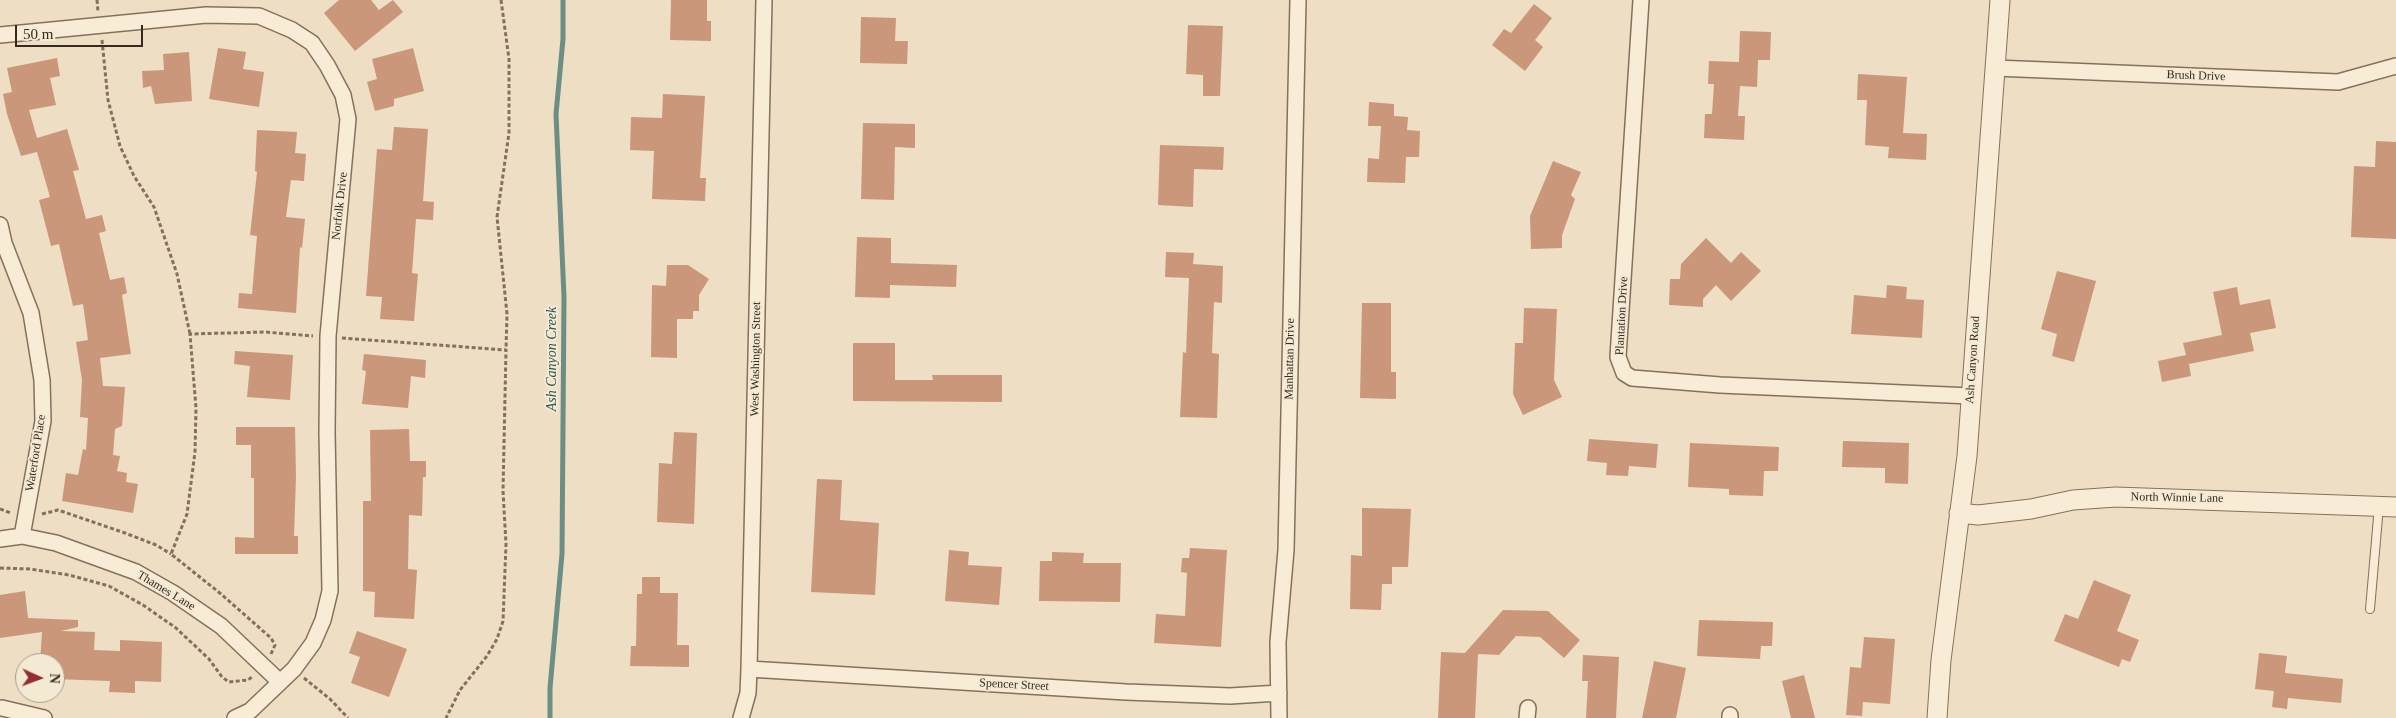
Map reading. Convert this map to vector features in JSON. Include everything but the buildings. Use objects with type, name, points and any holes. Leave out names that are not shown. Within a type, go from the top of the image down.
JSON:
[{"type":"street","name":"West Washington Street","points":[[741,718],[748,692],[749,669],[764,0]]},
{"type":"street","name":"Manhattan Drive","points":[[1279,718],[1278,642],[1286,550],[1298,0]]},
{"type":"street","name":"Plantation Drive","points":[[1641,0],[1618,358],[1624,373],[1632,378],[1720,385],[1970,396]]},
{"type":"street","name":"Ash Canyon Road","points":[[1937,718],[1941,660],[1967,456],[2000,0]]},
{"type":"street","name":"Norfolk Drive","points":[[0,36],[206,15],[259,16],[292,30],[312,43],[327,65],[342,95],[348,119],[328,336],[327,432],[330,591],[323,620],[314,643],[294,669],[250,711],[235,718]]},
{"type":"street","name":"Brush Drive","points":[[1995,68],[2338,82],[2396,66]]},
{"type":"street","name":"Waterford Place","points":[[0,225],[4,244],[31,313],[42,380],[43,420],[34,475],[24,514],[22,536]]},
{"type":"street","name":"North Winnie Lane","points":[[1959,513],[1978,516],[2031,509],[2073,500],[2116,497],[2388,506]]},
{"type":"street","name":"Thames Lane","points":[[0,539],[22,536],[56,544],[136,572],[173,593],[221,626],[280,682]]},
{"type":"street","name":"Spencer Street","points":[[749,669],[1126,692],[1230,696],[1279,692]]},
{"type":"street","points":[[2,708],[44,718]]},
{"type":"lane","points":[[2370,609],[2388,506]]},
{"type":"path","points":[[97,0],[108,100],[120,146],[134,176],[154,207],[177,274],[190,334],[196,408],[194,452],[187,514],[170,554]]},
{"type":"path","points":[[446,718],[460,690],[487,656],[497,639],[503,621],[506,544],[503,491],[507,314],[497,218],[509,133],[509,59],[501,0]]},
{"type":"path","points":[[190,334],[265,332],[506,350]]},
{"type":"path","points":[[0,509],[6,512],[24,514],[48,514],[58,510],[156,545],[221,594],[271,638],[275,645],[274,650],[264,666],[248,680],[229,682],[222,677],[209,659],[176,628],[143,604],[109,586],[69,575],[30,569],[0,568]]},
{"type":"path","points":[[294,669],[330,699],[348,718]]},
{"type":"waterway","name":"Ash Canyon Creek","points":[[550,718],[550,688],[562,554],[564,297],[556,114],[563,39],[563,0]]}]
